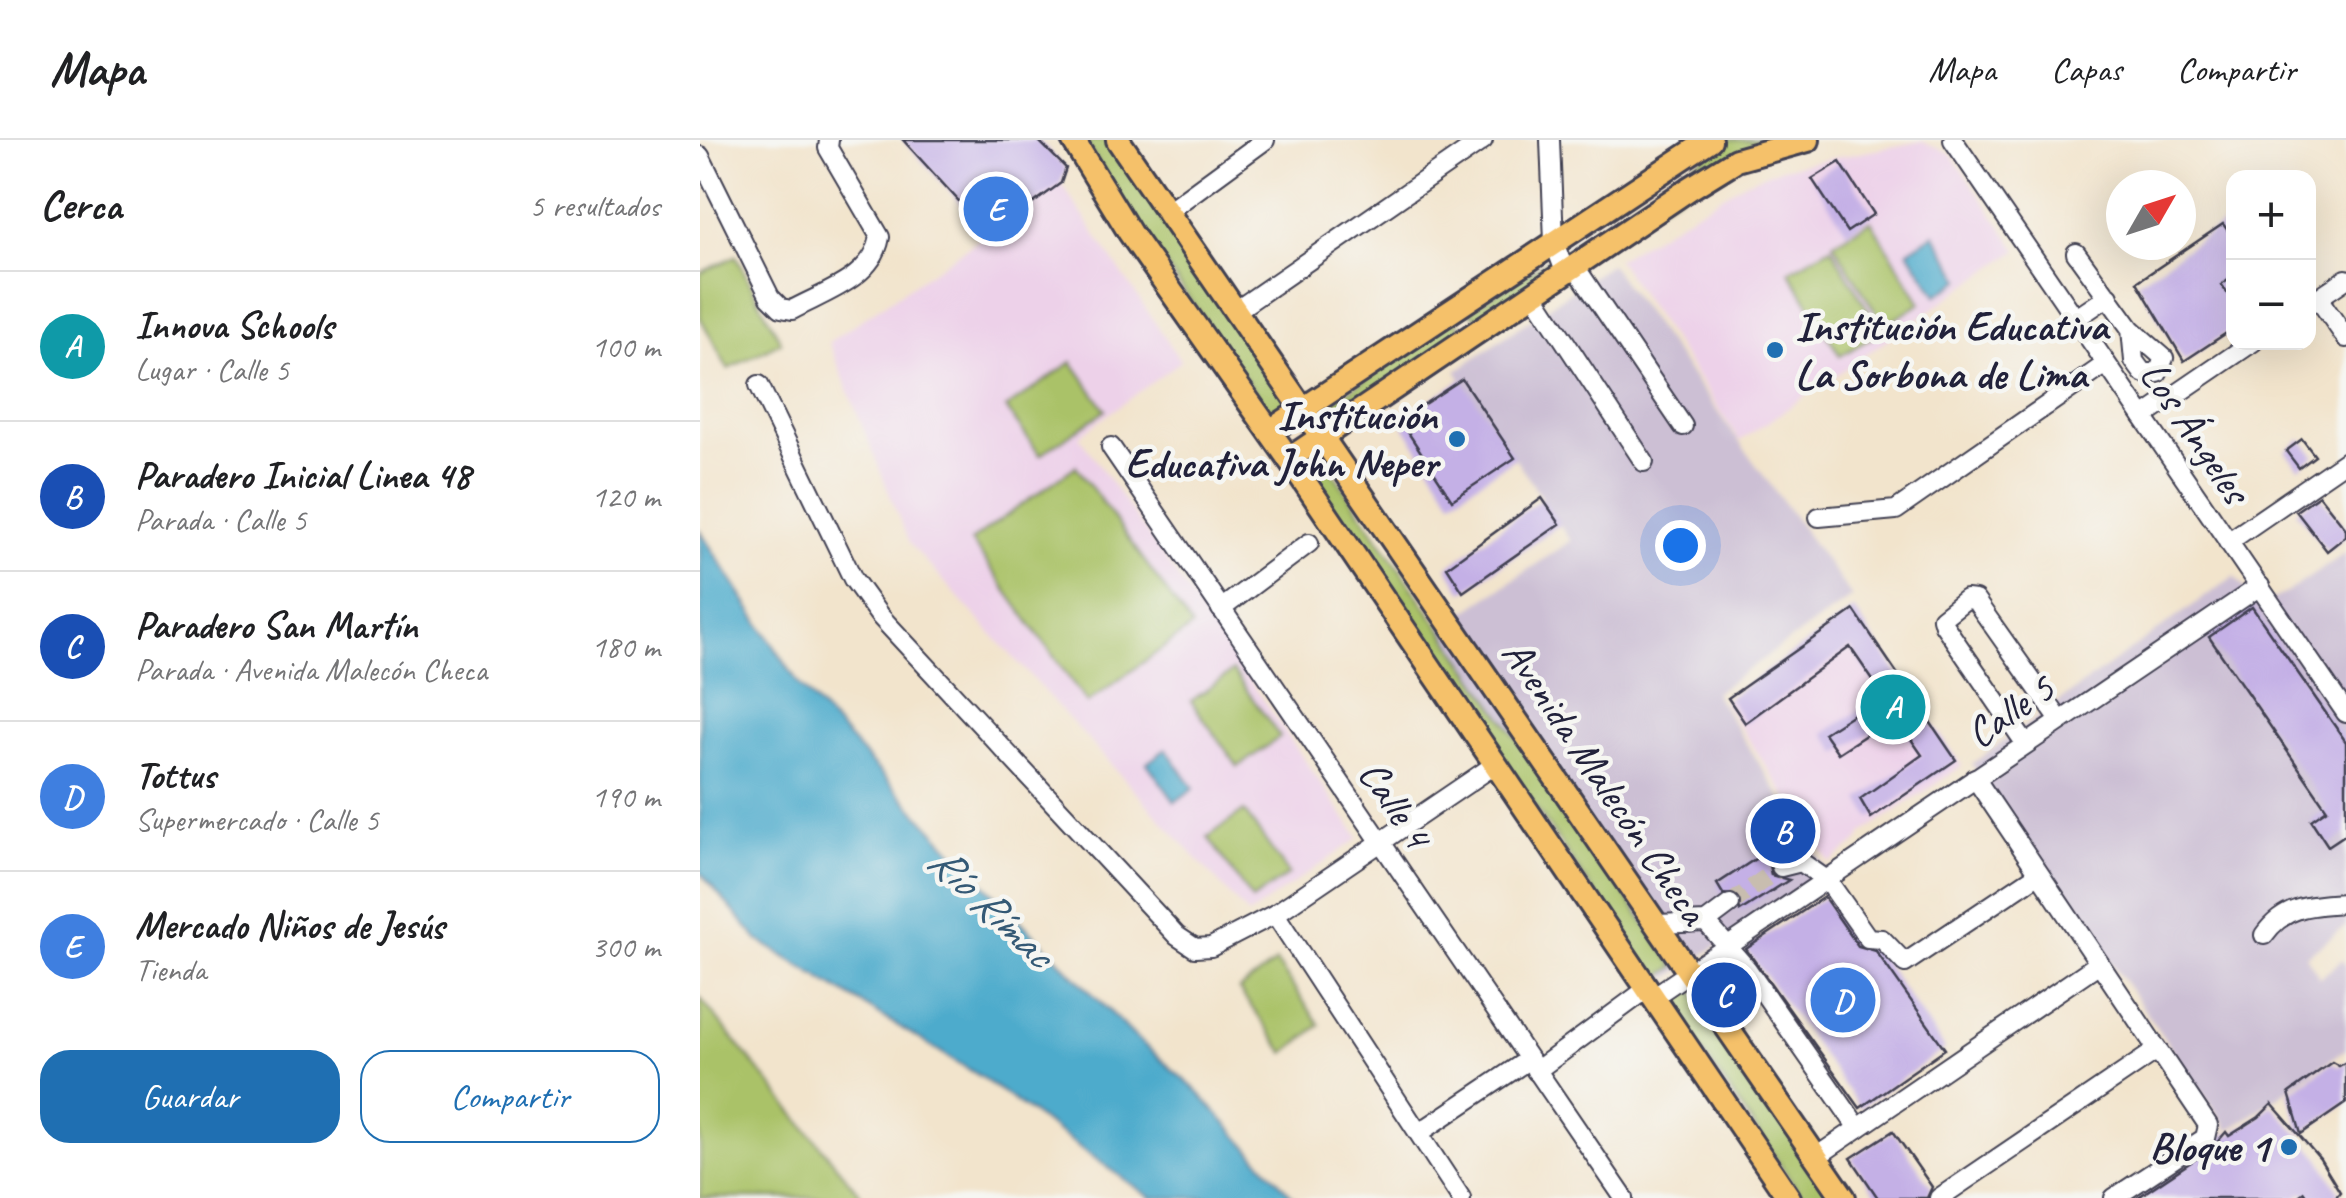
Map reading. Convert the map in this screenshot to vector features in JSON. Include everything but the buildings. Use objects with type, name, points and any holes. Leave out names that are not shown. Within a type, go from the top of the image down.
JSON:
[{"type":"main road","name":"Avenida Malecón Checa","points":[[1073,140],[1130,232],[1289,458],[1789,1198]]},
{"type":"main road","name":"Avenida Malecón Checa","points":[[1118,140],[1844,1198]]},
{"type":"main road","points":[[1270,431],[1710,140]]},
{"type":"main road","points":[[1289,458],[1736,160],[1808,140]]},
{"type":"main road","points":[[1458,307],[1474,333]]},
{"type":"street","points":[[700,156],[770,297],[781,308],[792,310],[864,271],[877,255],[880,237],[828,148],[829,140]]},
{"type":"street","points":[[1168,210],[1265,140]]},
{"type":"street","points":[[1237,310],[1483,140]]},
{"type":"street","points":[[1550,140],[1554,242],[1569,269],[1683,426]]},
{"type":"street","name":"Los Ángeles","points":[[1954,140],[2346,712]]},
{"type":"street","points":[[2076,253],[2132,330]]},
{"type":"street","points":[[2316,299],[2346,279]]},
{"type":"street","points":[[1534,293],[1644,462]]},
{"type":"street","points":[[2075,319],[2109,296]]},
{"type":"street","points":[[2316,304],[2346,338]]},
{"type":"street","points":[[2143,417],[2240,350]]},
{"type":"street","points":[[1819,516],[1896,510],[2106,364]]},
{"type":"street","points":[[759,385],[853,579],[879,615],[1177,936],[1195,948],[1211,947],[1275,914],[1494,766]]},
{"type":"street","name":"Calle 4","points":[[1111,448],[1624,1198]]},
{"type":"street","points":[[2228,542],[2346,461]]},
{"type":"street","points":[[1221,609],[1309,543]]},
{"type":"street","name":"Calle 5","points":[[1419,1133],[1690,972],[2260,586]]},
{"type":"street","points":[[2025,743],[1944,625],[1946,613],[1966,599],[1975,600],[2059,719]]},
{"type":"street","points":[[1975,778],[2208,1132],[2114,1198]]},
{"type":"street","points":[[1781,867],[1801,862],[1828,881],[1868,938],[1882,939],[1905,964],[2038,874]]},
{"type":"street","points":[[2264,935],[2273,923],[2296,908],[2346,903]]},
{"type":"street","points":[[1658,924],[1706,922],[1730,904]]},
{"type":"street","points":[[1275,914],[1461,1198]]},
{"type":"street","points":[[1706,922],[1858,1128]]},
{"type":"street","points":[[1816,1157],[2098,964]]},
{"type":"street","points":[[1938,1198],[2157,1050]]},
{"type":"shaded area","name":"Institución Educativa La Sorbona de Lima","points":[[1922,141],[1951,155],[2018,250],[1740,441],[1617,259],[1747,181],[1782,168]]},
{"type":"shaded area","points":[[1061,183],[1181,361],[1079,436],[1359,838],[1248,915],[909,543],[829,342]]},
{"type":"shaded area","points":[[1610,264],[1852,597],[1714,693],[1829,873],[1668,978],[1429,636],[1571,541],[1456,371]]},
{"type":"shaded area","points":[[2346,553],[2346,926],[2306,956],[2320,978],[2342,960],[2346,966],[2346,1049],[2229,1131],[1972,764],[2234,576],[2260,605],[2286,593]]},
{"type":"shaded area","points":[[1854,610],[1962,766],[1863,833],[1859,841],[1830,863],[1723,701]]},
{"type":"green space","points":[[1084,140],[1109,140],[1290,402],[1286,412],[1273,418],[1131,216]]},
{"type":"green space","points":[[1730,140],[1777,140],[1572,255],[1567,248]]},
{"type":"green space","points":[[1871,221],[1921,303],[1884,326],[1833,243]]},
{"type":"green space","points":[[1831,247],[1881,332],[1840,356],[1789,271]]},
{"type":"green space","points":[[736,256],[781,342],[728,369],[700,317],[700,273]]},
{"type":"green space","points":[[1549,259],[1555,268],[1480,321],[1469,311]]},
{"type":"green space","points":[[1451,321],[1458,321],[1461,335],[1339,415],[1333,415],[1327,406]]},
{"type":"green space","points":[[1072,362],[1106,410],[1040,455],[1006,408]]},
{"type":"green space","points":[[1323,458],[1675,967],[1654,980],[1310,479],[1315,459]]},
{"type":"green space","points":[[1076,466],[1192,627],[1087,703],[971,541]]},
{"type":"green space","points":[[1233,671],[1280,737],[1238,767],[1191,701]]},
{"type":"green space","points":[[1244,811],[1289,874],[1252,900],[1208,837]]},
{"type":"green space","points":[[1276,962],[1320,1025],[1285,1053],[1239,990]]},
{"type":"green space","points":[[1691,988],[1836,1198],[1803,1198],[1669,1003]]},
{"type":"green space","points":[[700,998],[863,1198],[700,1198]]},
{"type":"water","points":[[1934,234],[1962,279],[1937,295],[1908,251]]},
{"type":"water","name":"Río Rímac","points":[[700,531],[800,686],[973,873],[1135,1037],[1196,1090],[1294,1198],[1151,1198],[978,1075],[758,940],[700,872]]},
{"type":"water","points":[[1166,749],[1194,788],[1175,802],[1147,763]]},
{"type":"tunnel","points":[[1730,904],[1781,867]]},
{"type":"place","name":"Mercado Niños de Jesús","points":[[996,209]]},
{"type":"place","name":"Institución Educativa La Sorbona de Lima","points":[[1775,350]]},
{"type":"place","name":"Institución Educativa John Neper","points":[[1457,439]]},
{"type":"place","name":"Innova Schools","points":[[1893,707]]},
{"type":"place","name":"Paradero Inicial Linea 48","points":[[1783,831]]},
{"type":"place","name":"Paradero San Martín","points":[[1724,995]]},
{"type":"place","name":"Tottus","points":[[1843,1000]]},
{"type":"place","name":"Bloque 1","points":[[2289,1147]]}]
